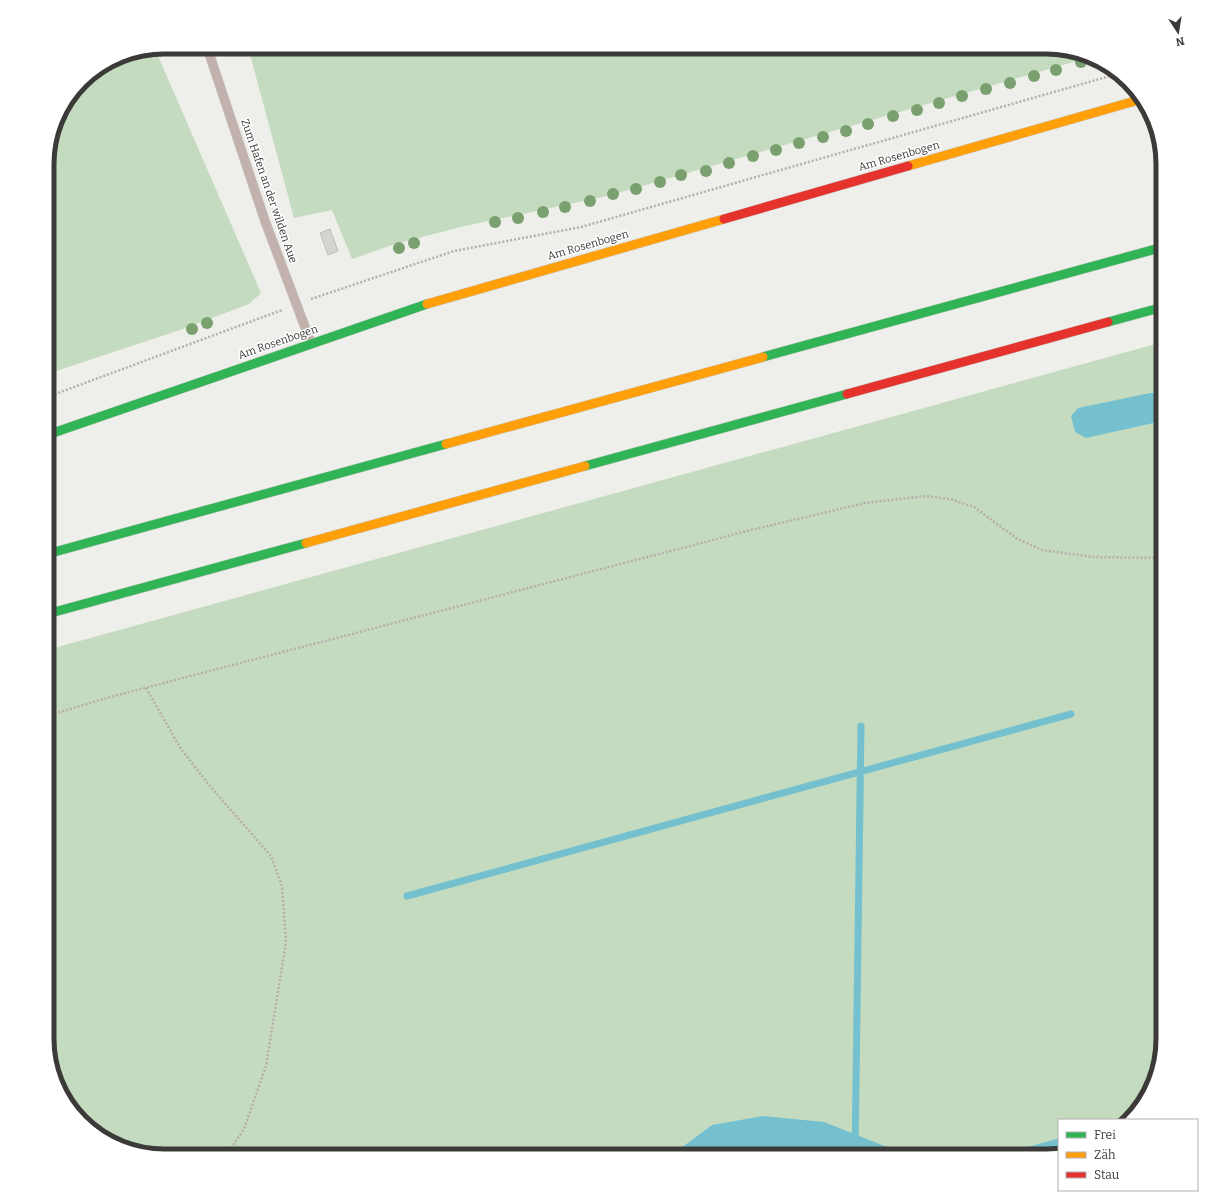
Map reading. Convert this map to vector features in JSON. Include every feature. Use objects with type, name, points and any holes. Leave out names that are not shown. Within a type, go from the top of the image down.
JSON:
[{"type":"main road","name":"Am Rosenbogen","points":[[54,433],[415,307],[1136,101]]},
{"type":"main road","points":[[54,552],[1156,249]]},
{"type":"main road","points":[[54,612],[1156,309]]},
{"type":"lane","name":"Zum Hafen an der wilden Aue","points":[[209,54],[265,221],[311,342]]},
{"type":"path","points":[[54,394],[297,304],[454,252],[581,227],[1111,76]]},
{"type":"path","points":[[54,714],[146,688],[751,530],[865,503],[926,496],[950,499],[974,507],[1016,538],[1042,550],[1093,557],[1156,558]]},
{"type":"path","points":[[146,688],[181,748],[210,786],[272,856],[282,886],[286,942],[266,1066],[244,1129],[231,1149]]},
{"type":"green space","points":[[157,54],[261,293],[249,304],[183,329],[54,372],[54,156],[58,135],[65,115],[72,103],[86,86],[103,72],[122,62],[149,55]]},
{"type":"green space","points":[[250,54],[1054,54],[1081,60],[607,196],[465,226],[395,244],[352,259],[332,210],[294,218]]},
{"type":"green space","points":[[1156,344],[1156,1040],[1154,1061],[1148,1081],[1129,1112],[1122,1119],[1058,1119],[1058,1148],[1046,1149],[892,1149],[712,1125],[679,1149],[164,1149],[142,1147],[122,1141],[91,1122],[81,1112],[65,1088],[56,1061],[54,1047],[54,648]]},
{"type":"water","points":[[1156,393],[1156,422],[1086,438],[1075,432],[1071,416],[1078,408]]},
{"type":"water","points":[[763,1116],[824,1122],[892,1149],[679,1149],[712,1125]]},
{"type":"building","points":[[330,229],[338,251],[328,255],[320,233]]},
{"type":"waterway","points":[[407,896],[1071,714]]},
{"type":"waterway","points":[[855,1149],[861,726]]},
{"type":"waterway","points":[[1034,1149],[1058,1142]]},
{"type":"traffic: fast","points":[[763,357],[1156,249]]},
{"type":"traffic: fast","points":[[54,433],[427,304]]},
{"type":"traffic: fast","points":[[1108,322],[1156,309]]},
{"type":"traffic: fast","points":[[585,466],[847,394]]},
{"type":"traffic: fast","points":[[54,552],[446,444]]},
{"type":"traffic: fast","points":[[54,612],[306,543]]},
{"type":"traffic: slow","points":[[908,166],[1136,101]]},
{"type":"traffic: slow","points":[[427,304],[724,219]]},
{"type":"traffic: slow","points":[[446,444],[763,357]]},
{"type":"traffic: slow","points":[[306,543],[585,466]]},
{"type":"traffic: jam","points":[[724,219],[908,166]]},
{"type":"traffic: jam","points":[[847,394],[1108,322]]}]
